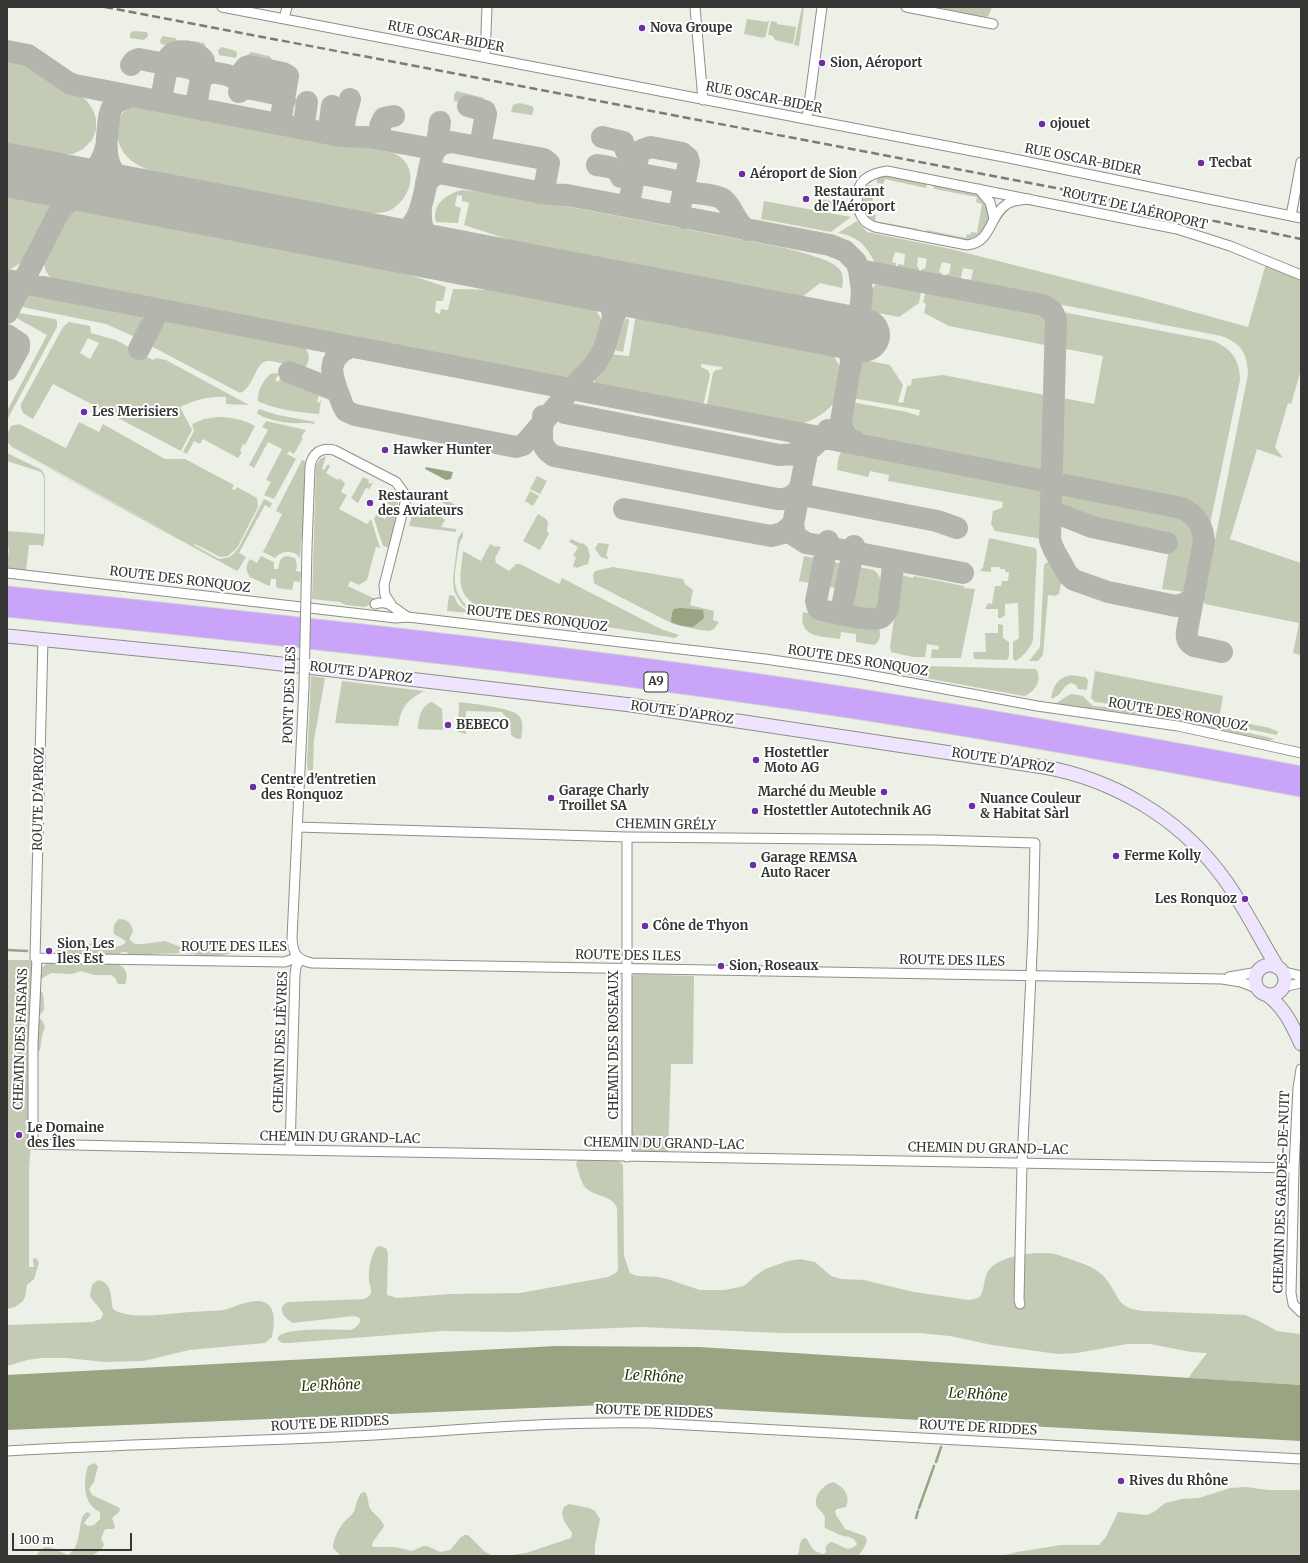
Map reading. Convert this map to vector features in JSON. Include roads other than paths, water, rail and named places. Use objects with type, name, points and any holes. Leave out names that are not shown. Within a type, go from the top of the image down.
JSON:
[{"type":"highway","name":"A9","points":[[7,595],[432,641],[724,678],[1020,724],[1301,776]]},
{"type":"highway","name":"A9","points":[[7,608],[385,648],[707,689],[980,730],[1120,754],[1301,788]]},
{"type":"street","name":"RUE OSCAR-BIDER","points":[[222,7],[1009,158],[1301,218]]},
{"type":"street","points":[[284,19],[287,7]]},
{"type":"street","points":[[485,57],[487,7]]},
{"type":"street","points":[[696,7],[703,100]]},
{"type":"street","points":[[807,119],[822,7]]},
{"type":"street","points":[[906,7],[992,24]]},
{"type":"street","points":[[1291,216],[1301,162]]},
{"type":"street","name":"ROUTE DE L'AÉROPORT","points":[[1029,199],[1008,203],[1000,210],[987,234],[980,240],[971,244],[961,244],[875,227],[864,220],[857,201],[860,187],[864,180],[876,173],[887,171],[979,189],[1029,199],[1177,229],[1260,257],[1301,275]]},
{"type":"street","points":[[979,189],[990,202],[994,219]]},
{"type":"street","name":"PONT DES ILES","points":[[299,958],[294,950],[292,938],[304,686],[310,463],[316,452],[327,449],[334,450],[396,482],[404,493],[405,503],[384,589]]},
{"type":"street","name":"ROUTE DES RONQUOZ","points":[[7,573],[396,618],[408,617],[749,657],[847,671],[1037,706],[1178,726],[1301,753]]},
{"type":"street","points":[[375,604],[384,589]]},
{"type":"street","points":[[384,589],[384,595],[391,604],[398,611],[408,617]]},
{"type":"street","name":"ROUTE DES RONQUOZ","points":[[350,612],[362,611],[375,604],[383,602],[391,604]]},
{"type":"street","points":[[369,615],[380,612],[391,604]]},
{"type":"street","name":"ROUTE D'APROZ","points":[[7,636],[238,659],[628,708],[1044,767],[1072,774],[1095,781],[1145,805],[1188,838],[1204,854],[1222,876],[1280,969]]},
{"type":"street","name":"ROUTE D'APROZ","points":[[36,958],[43,639]]},
{"type":"street","name":"CHEMIN GRÉLY","points":[[297,827],[628,837],[1035,843],[1031,975]]},
{"type":"street","name":"CHEMIN DES ROSEAUX","points":[[627,1157],[628,837]]},
{"type":"street","name":"ROUTE D'APROZ","points":[[1255,931],[1262,955],[1260,970]]},
{"type":"street","name":"ROUTE DES ILES","points":[[36,958],[285,962],[299,958],[312,963],[1222,978],[1247,975],[1260,970]]},
{"type":"street","name":"CHEMIN DES FAISANS","points":[[33,1144],[33,1044],[36,958]]},
{"type":"street","name":"CHEMIN DES LIÈVRES","points":[[290,1150],[295,975],[299,958]]},
{"type":"street","points":[[1288,1016],[1276,1002],[1262,991],[1256,980],[1260,970],[1271,965],[1301,976]]},
{"type":"street","points":[[1280,969],[1285,978],[1283,987],[1288,1016],[1301,1044]]},
{"type":"street","points":[[1020,1304],[1022,1163],[1031,975]]},
{"type":"street","name":"ROUTE DES ILES","points":[[1222,978],[1241,982],[1262,991]]},
{"type":"street","points":[[1262,991],[1276,993],[1283,987],[1301,982]]},
{"type":"street","name":"CHEMIN DES GARDES-DE-NUIT","points":[[1301,1069],[1298,1088],[1294,1168],[1292,1293],[1293,1304],[1301,1312]]},
{"type":"street","name":"CHEMIN DU GRAND-LAC","points":[[33,1144],[627,1157],[1294,1168]]},
{"type":"street","name":"ROUTE DE RIDDES","points":[[7,1451],[132,1444],[266,1441],[603,1422],[667,1424],[1301,1459]]},
{"type":"water","points":[[426,467],[453,472],[451,479],[446,480],[425,469]]},
{"type":"water","points":[[681,608],[703,610],[704,618],[693,627],[682,626],[671,622],[674,609]]},
{"type":"water","name":"Le Rhône","points":[[556,1346],[699,1347],[1301,1385],[1301,1441],[628,1404],[7,1430],[7,1375]]},
{"type":"waterway","points":[[7,950],[27,951]]},
{"type":"waterway","points":[[936,1462],[941,1447]]},
{"type":"waterway","points":[[919,1508],[934,1466]]},
{"type":"waterway","points":[[916,1518],[918,1511]]},
{"type":"railway","points":[[105,7],[1051,187],[1301,239]]},
{"type":"place","name":"Nova Groupe","points":[[642,28]]},
{"type":"place","name":"Sion, Aéroport","points":[[822,63]]},
{"type":"place","name":"ojouet","points":[[1042,124]]},
{"type":"place","name":"Tecbat","points":[[1201,163]]},
{"type":"place","name":"Aéroport de Sion","points":[[742,174]]},
{"type":"place","name":"Restaurant de l'Aéroport","points":[[806,199]]},
{"type":"place","name":"Les Merisiers","points":[[84,412]]},
{"type":"place","name":"Hawker Hunter","points":[[385,450]]},
{"type":"place","name":"Restaurant des Aviateurs","points":[[370,503]]},
{"type":"place","name":"BEBECO","points":[[448,725]]},
{"type":"place","name":"Hostettler Moto AG","points":[[756,760]]},
{"type":"place","name":"Centre d'entretien des Ronquoz","points":[[253,787]]},
{"type":"place","name":"Marché du Meuble","points":[[884,792]]},
{"type":"place","name":"Garage Charly Troillet SA","points":[[551,798]]},
{"type":"place","name":"Nuance Couleur & Habitat Sàrl","points":[[972,806]]},
{"type":"place","name":"Hostettler Autotechnik AG","points":[[755,811]]},
{"type":"place","name":"Ferme Kolly","points":[[1116,856]]},
{"type":"place","name":"Garage REMSA Auto Racer","points":[[753,865]]},
{"type":"place","name":"Les Ronquoz","points":[[1245,899]]},
{"type":"place","name":"Cône de Thyon","points":[[645,926]]},
{"type":"place","name":"Sion, Les Iles Est","points":[[49,951]]},
{"type":"place","name":"Sion, Roseaux","points":[[721,966]]},
{"type":"place","name":"Le Domaine des Îles","points":[[19,1135]]},
{"type":"place","name":"Rives du Rhône","points":[[1121,1481]]}]
